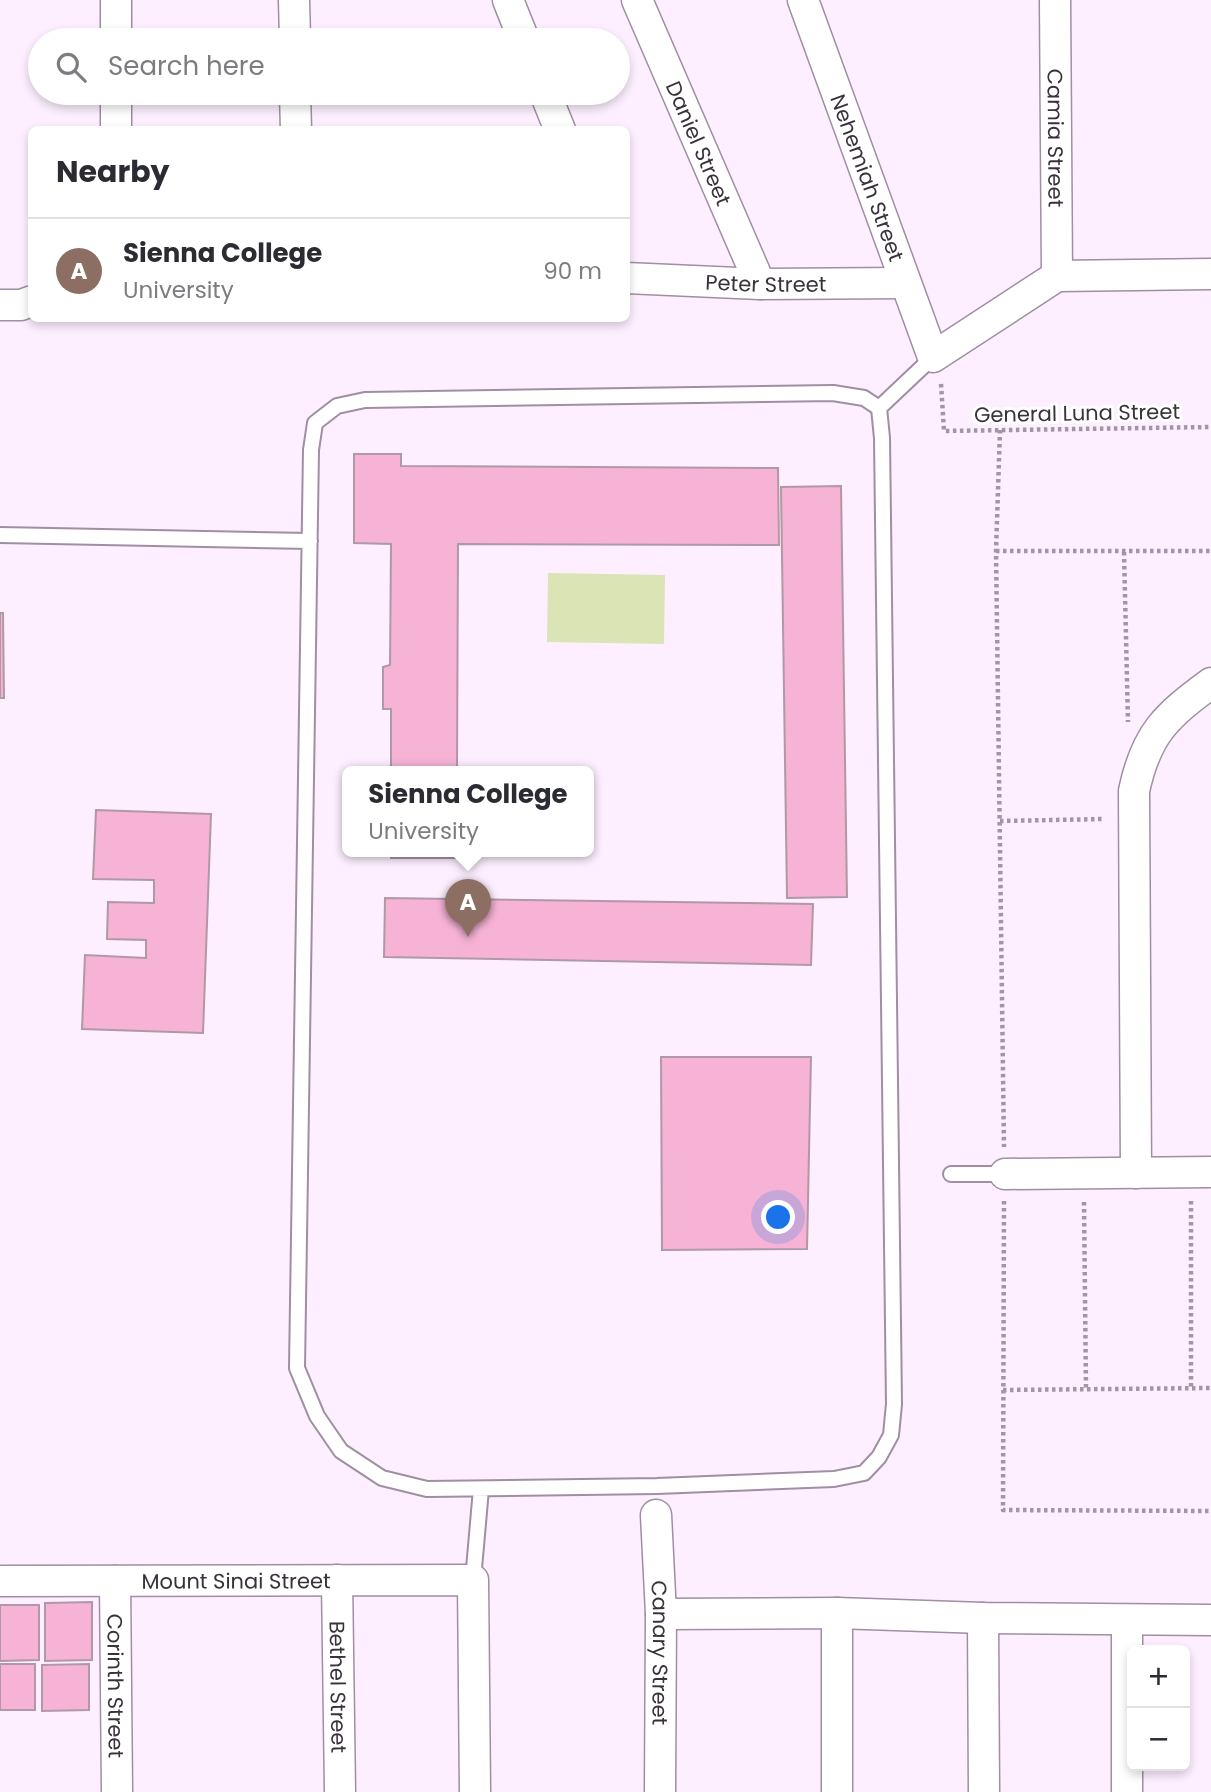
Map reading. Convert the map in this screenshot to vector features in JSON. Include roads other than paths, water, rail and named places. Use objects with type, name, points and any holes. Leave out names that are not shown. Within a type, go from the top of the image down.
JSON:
[{"type":"street","points":[[116,0],[116,28]]},
{"type":"street","points":[[294,0],[295,28]]},
{"type":"street","points":[[508,0],[519,28]]},
{"type":"street","name":"Daniel Street","points":[[637,0],[760,285]]},
{"type":"street","name":"Nehemiah Street","points":[[803,0],[933,357]]},
{"type":"street","name":"Camia Street","points":[[1055,0],[1057,276]]},
{"type":"street","points":[[116,105],[116,126]]},
{"type":"street","points":[[295,105],[296,126]]},
{"type":"street","points":[[550,105],[558,126]]},
{"type":"street","points":[[933,357],[1057,276],[1211,274]]},
{"type":"street","name":"Peter Street","points":[[630,278],[760,285],[905,284]]},
{"type":"street","points":[[0,305],[28,302]]},
{"type":"street","points":[[1136,1173],[1134,791],[1139,764],[1150,741],[1180,706],[1211,683]]},
{"type":"street","points":[[1005,1174],[1201,1172]]},
{"type":"street","name":"Canary Street","points":[[656,1501],[661,1615],[660,1792]]},
{"type":"street","name":"Bethel Street","points":[[337,1580],[340,1792]]},
{"type":"street","points":[[473,1580],[475,1792]]},
{"type":"street","name":"Mount Sinai Street","points":[[0,1581],[473,1580]]},
{"type":"street","name":"Corinth Street","points":[[115,1581],[117,1792]]},
{"type":"street","points":[[661,1615],[837,1614],[1211,1620]]},
{"type":"street","points":[[837,1614],[837,1792]]},
{"type":"street","points":[[983,1618],[984,1792]]},
{"type":"street","points":[[1127,1620],[1127,1792]]},
{"type":"lane","points":[[879,408],[933,357]]},
{"type":"lane","points":[[833,393],[864,398],[879,408],[882,438],[894,1404],[891,1435],[878,1457],[864,1473],[656,1501],[481,1489],[427,1489],[382,1478],[341,1451],[317,1416],[297,1367],[311,450],[315,424],[337,406],[365,400],[833,393]]},
{"type":"lane","points":[[0,535],[310,541]]},
{"type":"lane","points":[[951,1174],[1005,1174]]},
{"type":"lane","points":[[473,1580],[481,1489]]},
{"type":"place","name":"Sienna College","points":[[468,937]]}]
